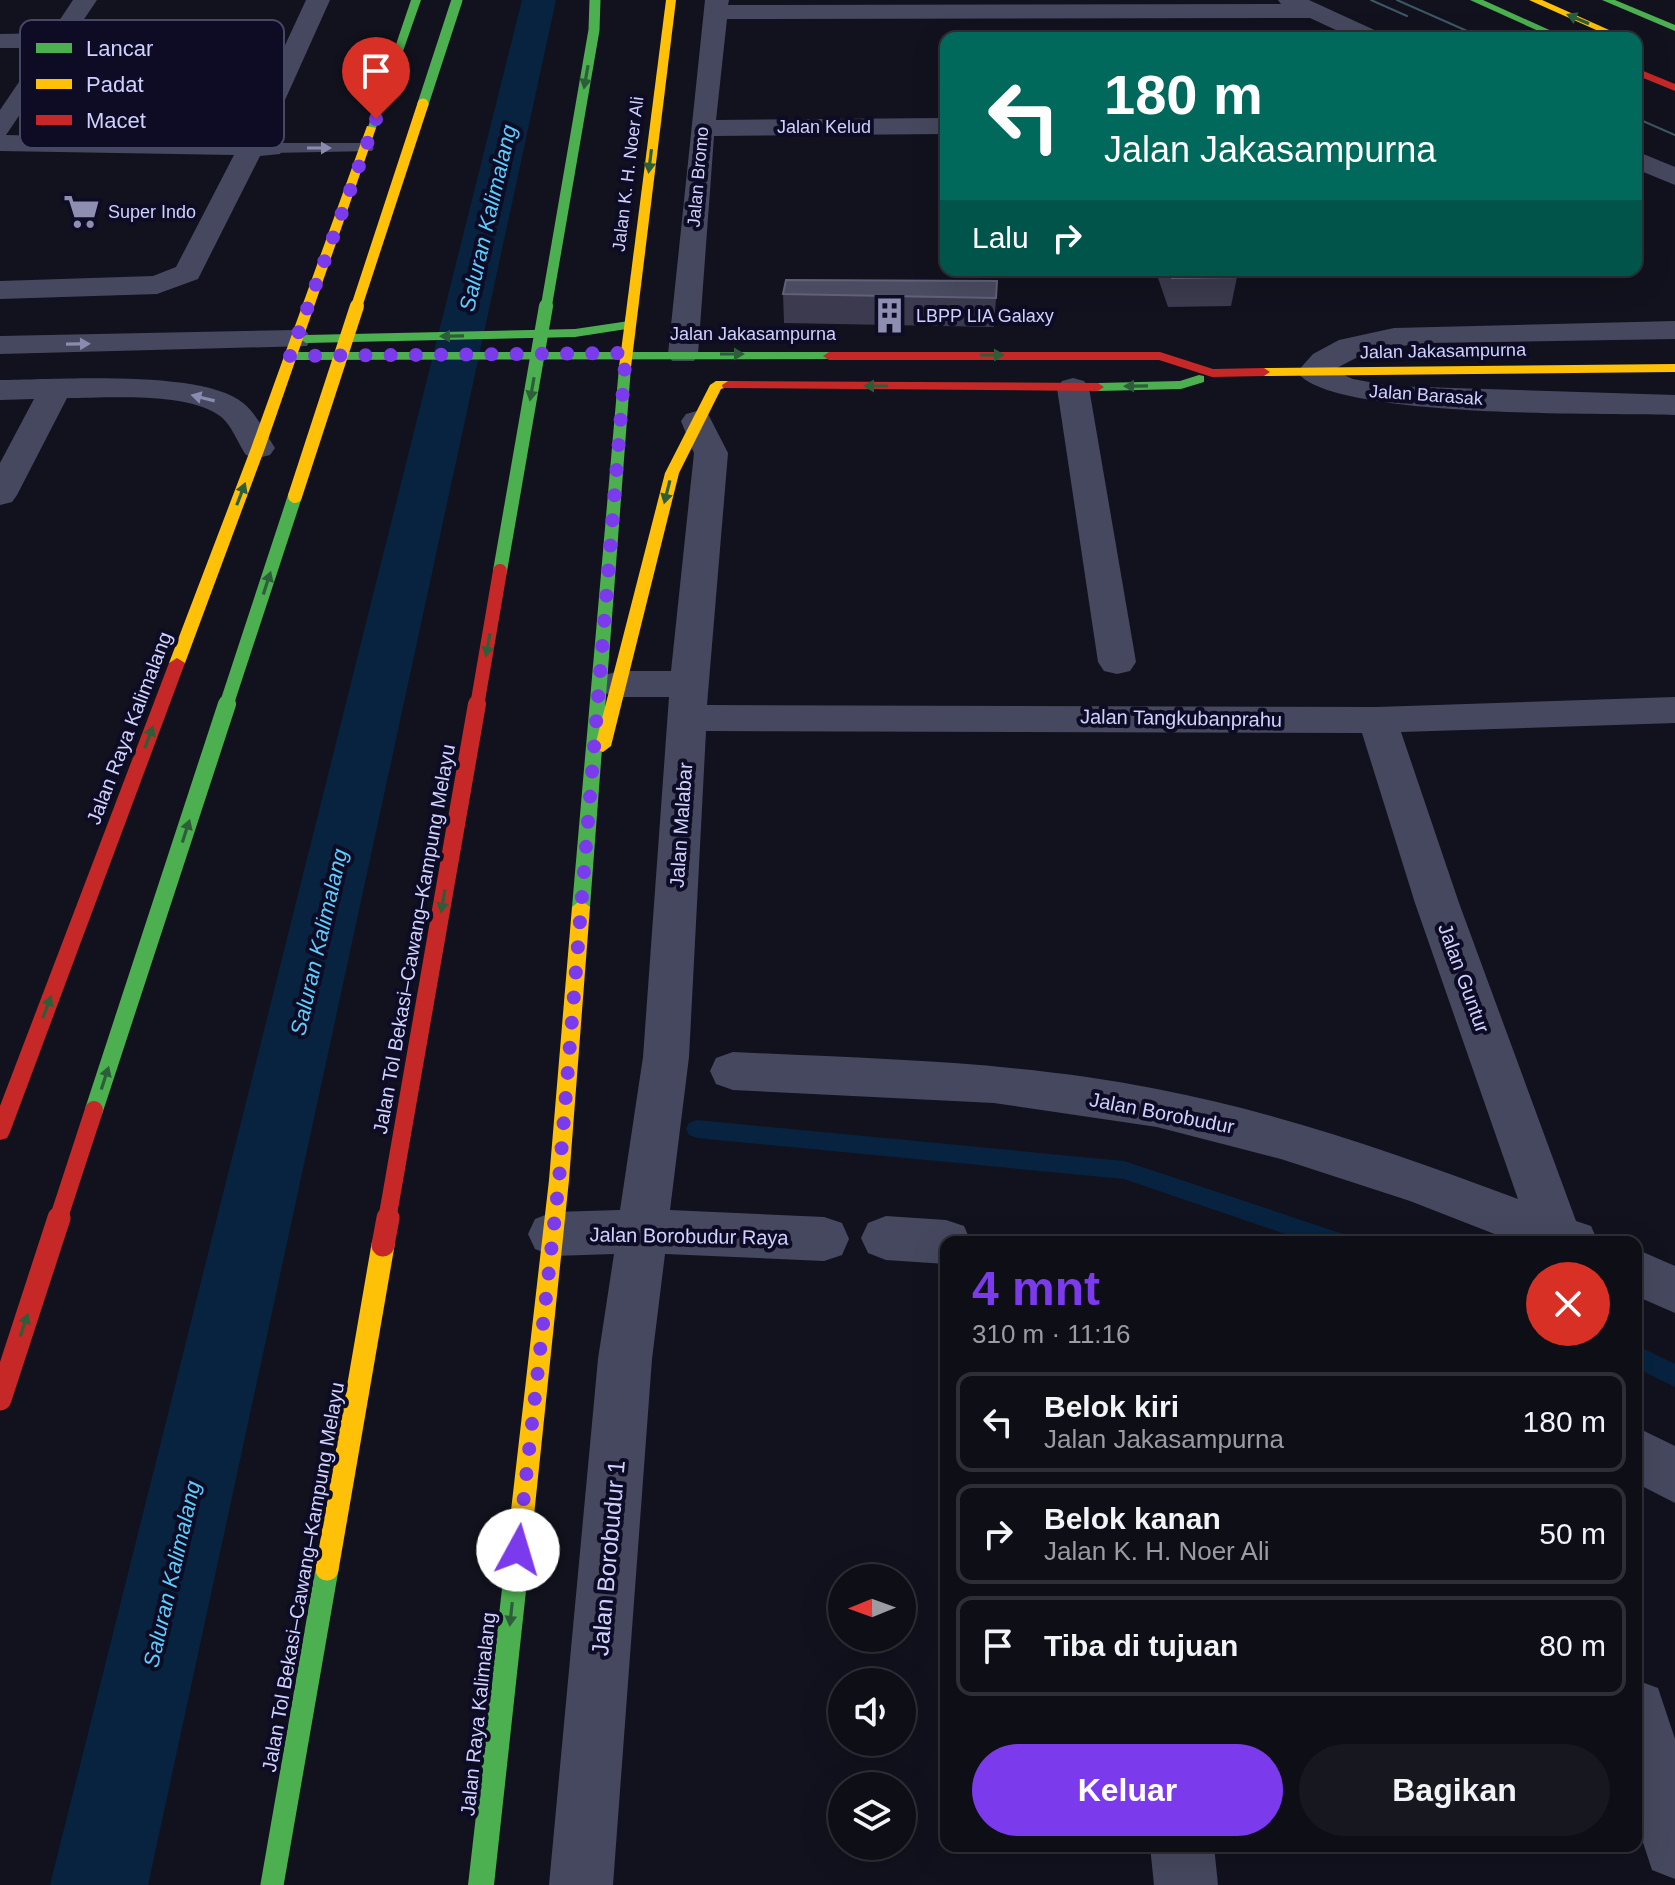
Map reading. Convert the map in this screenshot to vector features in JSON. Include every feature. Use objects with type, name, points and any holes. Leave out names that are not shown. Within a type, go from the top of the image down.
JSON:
[{"type":"main road","points":[[416,0],[293,348],[525,344],[629,325]]},
{"type":"main road","points":[[0,1399],[457,0]]},
{"type":"main road","name":"Jalan Tol Bekasi–Cawang–Kampung Melayu","points":[[272,1885],[592,46],[595,0]]},
{"type":"main road","name":"Jalan K. H. Noer Ali","points":[[626,353],[671,0]]},
{"type":"main road","points":[[1475,0],[1548,32]]},
{"type":"main road","points":[[1534,0],[1608,32]]},
{"type":"main road","points":[[1607,0],[1675,28]]},
{"type":"main road","points":[[1657,0],[1675,7]]},
{"type":"main road","points":[[1642,74],[1675,88]]},
{"type":"main road","name":"Jalan Jakasampurna","points":[[525,344],[626,353],[1160,356],[1212,373],[1675,368]]},
{"type":"main road","name":"Jalan Raya Kalimalang","points":[[0,1132],[293,348]]},
{"type":"main road","name":"Jalan Raya Kalimalang","points":[[481,1885],[553,1234],[593,784],[626,353]]},
{"type":"main road","name":"Jalan Jakasampurna","points":[[593,784],[672,473],[716,385],[1073,388],[1181,385],[1212,373]]},
{"type":"street","points":[[72,20],[85,0]]},
{"type":"street","points":[[284,88],[318,0]]},
{"type":"street","points":[[1290,0],[1360,32]]},
{"type":"street","points":[[716,6],[1315,11]]},
{"type":"street","name":"Jalan Bromo","points":[[683,354],[702,128],[716,6]]},
{"type":"street","points":[[0,41],[20,41]]},
{"type":"street","points":[[0,129],[20,99]]},
{"type":"street","name":"Jalan Kelud","points":[[702,128],[940,126]]},
{"type":"street","points":[[0,143],[20,143]]},
{"type":"street","points":[[0,290],[140,287],[157,285],[188,273],[261,148]]},
{"type":"street","points":[[1642,162],[1675,177]]},
{"type":"street","points":[[1313,372],[1339,350],[1384,337],[1675,330]]},
{"type":"street","points":[[0,345],[293,348]]},
{"type":"street","name":"Jalan Barasak","points":[[1313,372],[1343,386],[1390,396],[1675,405]]},
{"type":"street","points":[[1073,388],[1117,662]]},
{"type":"street","points":[[0,390],[203,396],[230,407],[258,448]]},
{"type":"street","points":[[0,495],[55,390]]},
{"type":"street","name":"Jalan Malabar","points":[[641,1231],[666,1057],[688,701],[711,453],[697,421]]},
{"type":"street","name":"Jalan Tangkubanprahu","points":[[619,684],[688,701],[1377,720],[1675,710]]},
{"type":"street","name":"Jalan Guntur","points":[[1377,720],[1437,903],[1563,1236]]},
{"type":"street","name":"Jalan Borobudur","points":[[733,1071],[994,1084],[1157,1108],[1281,1139],[1421,1184],[1559,1236]]},
{"type":"street","name":"Jalan Borobudur Raya","points":[[553,1234],[641,1231],[824,1239]]},
{"type":"street","name":"Jalan Borobudur 1","points":[[581,1885],[625,1359],[641,1231]]},
{"type":"street","points":[[886,1238],[940,1242]]},
{"type":"street","points":[[1642,1275],[1675,1290]]},
{"type":"street","points":[[1642,1457],[1675,1476]]},
{"type":"street","points":[[1642,1731],[1675,1847]]},
{"type":"street","points":[[1183,1852],[1186,1885]]},
{"type":"lane","points":[[261,148],[366,148]]},
{"type":"building","points":[[1172,276],[1237,277],[1172,278]]},
{"type":"building","points":[[786,280],[997,281],[996,298],[783,294]]},
{"type":"waterway","name":"Saluran Kalimalang","points":[[99,1885],[539,0]]},
{"type":"waterway","points":[[697,1129],[1124,1170],[1320,1236]]},
{"type":"waterway","points":[[1642,1359],[1675,1376]]},
{"type":"tram line","points":[[1371,0],[1407,16]]},
{"type":"tram line","points":[[1397,0],[1469,32]]},
{"type":"tram line","points":[[1642,121],[1675,135]]},
{"type":"traffic: fast","points":[[371,128],[416,0]]},
{"type":"traffic: fast","points":[[423,104],[457,0]]},
{"type":"traffic: fast","points":[[500,571],[594,30],[595,0]]},
{"type":"traffic: fast","points":[[1475,0],[1549,32]]},
{"type":"traffic: fast","points":[[1607,0],[1675,28]]},
{"type":"traffic: fast","points":[[306,339],[575,333],[629,325]]},
{"type":"traffic: fast","points":[[290,356],[829,356]]},
{"type":"traffic: fast","points":[[581,907],[625,367]]},
{"type":"traffic: fast","points":[[1098,387],[1181,385],[1199,379]]},
{"type":"traffic: fast","points":[[94,1110],[295,496]]},
{"type":"traffic: fast","points":[[481,1885],[518,1554]]},
{"type":"traffic: fast","points":[[272,1885],[327,1569]]},
{"type":"traffic: slow","points":[[625,367],[671,0]]},
{"type":"traffic: slow","points":[[1534,0],[1608,32]]},
{"type":"traffic: slow","points":[[295,496],[423,104]]},
{"type":"traffic: slow","points":[[177,663],[258,448],[371,128]]},
{"type":"traffic: slow","points":[[1264,372],[1675,368]]},
{"type":"traffic: slow","points":[[603,746],[672,473],[716,385],[728,385]]},
{"type":"traffic: slow","points":[[518,1554],[559,1180],[581,907]]},
{"type":"traffic: slow","points":[[327,1569],[383,1245]]},
{"type":"traffic: jam","points":[[1642,74],[1675,88]]},
{"type":"traffic: jam","points":[[829,356],[1160,356],[1212,373],[1264,372]]},
{"type":"traffic: jam","points":[[728,385],[1098,387]]},
{"type":"traffic: jam","points":[[383,1245],[500,571]]},
{"type":"traffic: jam","points":[[0,1132],[177,663]]},
{"type":"traffic: jam","points":[[0,1399],[94,1110]]},
{"type":"place","name":"Super Indo","points":[[82,212]]},
{"type":"place","name":"LBPP LIA Galaxy","points":[[890,316]]},
{"type":"route","points":[[376,119],[290,356],[626,353],[559,1180],[518,1550]]}]
